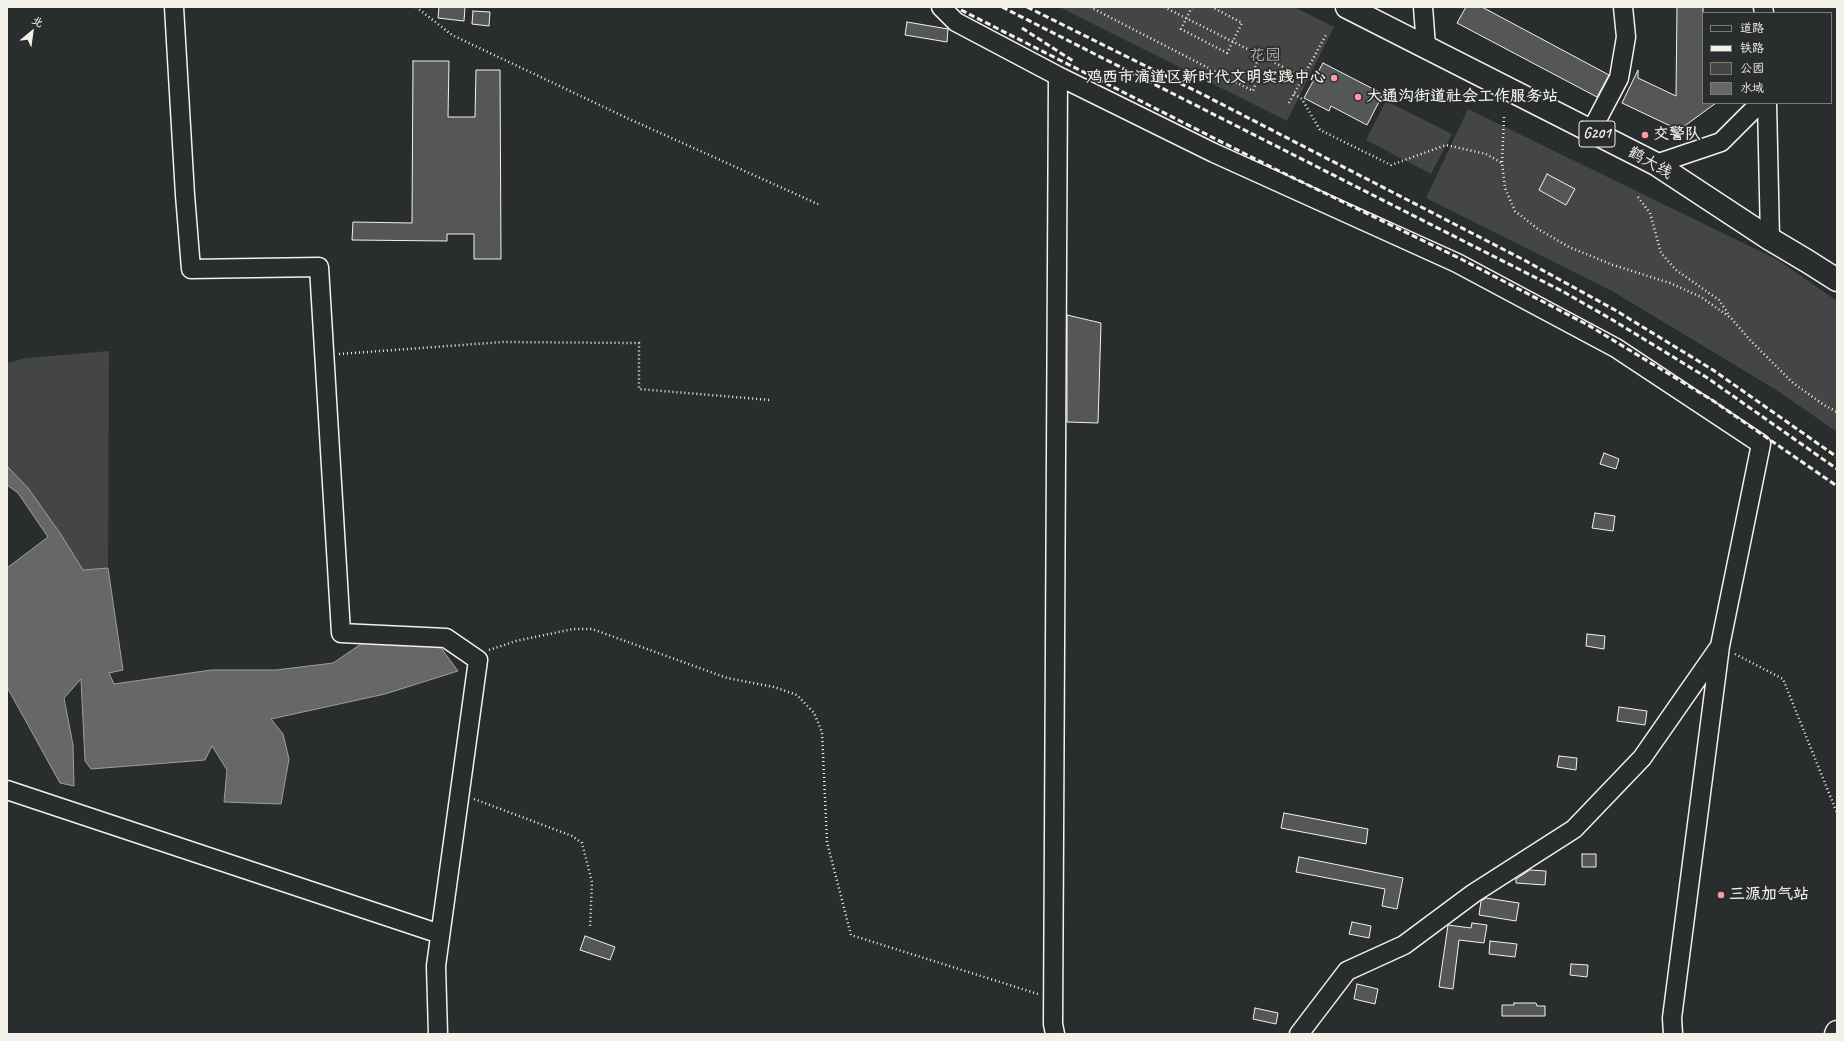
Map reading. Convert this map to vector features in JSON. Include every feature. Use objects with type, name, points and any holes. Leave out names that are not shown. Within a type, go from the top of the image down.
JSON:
[{"type":"highway","name":"鹤大线","points":[[1347,7],[1656,164],[1770,239],[1808,260],[1837,280]]},
{"type":"street","points":[[174,7],[185,195],[192,269],[319,267],[341,633],[446,638],[478,660],[436,966],[438,1034]]},
{"type":"street","points":[[941,7],[956,22],[1058,76],[1214,153],[1457,263],[1616,348],[1761,444],[1720,646],[1672,1018],[1673,1034]]},
{"type":"street","points":[[1423,7],[1426,46]]},
{"type":"street","points":[[1591,131],[1619,78],[1626,37],[1623,7]]},
{"type":"street","points":[[1055,1034],[1058,76]]},
{"type":"street","points":[[1656,164],[1721,142],[1759,104]]},
{"type":"street","points":[[1767,104],[1770,239]]},
{"type":"street","points":[[1299,1034],[1347,971],[1404,945],[1474,893],[1574,829],[1642,758],[1720,646]]},
{"type":"street","points":[[7,790],[440,934]]},
{"type":"path","points":[[416,7],[452,35],[627,118],[820,204]]},
{"type":"path","points":[[1090,7],[1253,91],[1256,82],[1254,71],[1259,55]]},
{"type":"path","points":[[1164,7],[1303,77]]},
{"type":"path","points":[[1192,7],[1181,29],[1227,53],[1242,22],[1212,7]]},
{"type":"path","points":[[1222,12],[1225,7]]},
{"type":"path","points":[[1289,103],[1328,34]]},
{"type":"path","points":[[1294,94],[1302,99],[1320,130],[1391,165],[1446,145],[1486,154],[1502,163]]},
{"type":"path","points":[[1504,116],[1502,163],[1505,188],[1515,211],[1538,229],[1569,247],[1613,265],[1670,283],[1702,297],[1731,318]]},
{"type":"path","points":[[1638,197],[1650,214],[1661,253],[1676,270],[1719,300],[1731,318],[1750,340],[1793,383],[1824,405],[1837,412]]},
{"type":"path","points":[[324,355],[503,342],[639,343],[638,389],[770,400]]},
{"type":"path","points":[[473,656],[516,641],[573,629],[592,629],[727,678],[774,688],[797,695],[814,713],[822,732],[827,842],[852,935],[1054,999]]},
{"type":"path","points":[[1720,646],[1783,679],[1837,813]]},
{"type":"path","points":[[459,793],[572,836],[582,843],[592,882],[590,928]]},
{"type":"green space","name":"花园","points":[[1059,7],[1294,7],[1334,27],[1287,121]]},
{"type":"green space","points":[[1386,101],[1452,134],[1431,174],[1366,140]]},
{"type":"green space","points":[[1468,109],[1778,260],[1837,301],[1837,432],[1778,391],[1612,291],[1426,198]]},
{"type":"green space","points":[[109,351],[108,568],[83,570],[60,533],[28,488],[7,466],[7,363],[26,358]]},
{"type":"water","points":[[7,466],[28,488],[60,533],[83,570],[108,568],[123,670],[109,673],[114,684],[211,670],[276,670],[333,663],[364,642],[439,645],[458,671],[385,694],[271,719],[283,734],[289,759],[281,804],[224,802],[227,770],[212,746],[205,760],[91,769],[85,761],[81,679],[64,698],[73,745],[74,786],[60,783],[7,687],[7,568],[48,537],[18,493],[7,485]]},
{"type":"building","points":[[439,7],[465,7],[464,21],[438,18]]},
{"type":"building","points":[[1466,7],[1482,7],[1609,75],[1597,97],[1457,23]]},
{"type":"building","points":[[1677,7],[1703,7],[1702,104],[1715,104],[1679,130],[1622,103],[1638,70],[1638,78],[1676,96]]},
{"type":"building","points":[[473,11],[490,12],[489,26],[472,24]]},
{"type":"building","points":[[907,22],[948,29],[947,42],[905,35]]},
{"type":"building","points":[[413,61],[449,61],[448,117],[475,117],[476,70],[500,70],[501,259],[474,259],[474,234],[447,234],[447,241],[352,240],[353,222],[412,223]]},
{"type":"building","name":"鸡西市滴道区新时代文明实践中心","points":[[1323,63],[1383,94],[1367,125],[1331,106],[1329,111],[1304,98]]},
{"type":"building","points":[[1547,174],[1575,189],[1566,205],[1539,190]]},
{"type":"building","points":[[1067,315],[1101,323],[1098,423],[1067,422]]},
{"type":"building","points":[[1604,453],[1619,459],[1616,469],[1600,464]]},
{"type":"building","points":[[1595,513],[1615,516],[1613,531],[1592,528]]},
{"type":"building","points":[[1587,634],[1605,636],[1604,649],[1586,646]]},
{"type":"building","points":[[1619,707],[1647,711],[1645,725],[1617,721]]},
{"type":"building","points":[[1559,756],[1577,758],[1576,770],[1557,767]]},
{"type":"building","points":[[1284,813],[1368,829],[1366,844],[1281,828]]},
{"type":"building","points":[[1582,854],[1596,854],[1596,867],[1582,867]]},
{"type":"building","points":[[1299,857],[1403,878],[1397,909],[1382,906],[1385,889],[1296,872]]},
{"type":"building","points":[[1530,870],[1546,871],[1545,885],[1516,883],[1516,879]]},
{"type":"building","points":[[1486,898],[1519,903],[1516,921],[1479,915],[1481,901]]},
{"type":"building","points":[[1352,922],[1371,926],[1369,938],[1349,934]]},
{"type":"building","points":[[1472,923],[1487,925],[1484,943],[1459,940],[1453,989],[1439,987],[1448,925],[1471,928]]},
{"type":"building","points":[[585,936],[615,947],[610,960],[580,950]]},
{"type":"building","points":[[1490,941],[1517,944],[1515,957],[1489,954]]},
{"type":"building","points":[[1571,964],[1588,965],[1587,977],[1570,975]]},
{"type":"building","points":[[1357,984],[1378,989],[1375,1004],[1354,999]]},
{"type":"building","points":[[1514,1003],[1536,1003],[1537,1006],[1545,1006],[1545,1016],[1502,1016],[1502,1005],[1514,1005]]},
{"type":"building","points":[[1255,1008],[1278,1013],[1276,1024],[1253,1019]]},
{"type":"railway","points":[[1002,7],[1562,291],[1706,377],[1837,469]]},
{"type":"railway","points":[[1027,7],[1200,93],[1524,260],[1615,310],[1713,370],[1837,457]]},
{"type":"railway","points":[[961,10],[1275,169],[1459,258],[1588,325],[1712,400],[1837,486]]},
{"type":"railway","points":[[1022,28],[1073,61]]},
{"type":"place","name":"鸡西市滴道区新时代文明实践中心","points":[[1334,78]]},
{"type":"place","name":"大通沟街道社会工作服务站","points":[[1358,97]]},
{"type":"place","name":"交警队","points":[[1645,135]]},
{"type":"place","name":"三源加气站","points":[[1721,895]]}]
